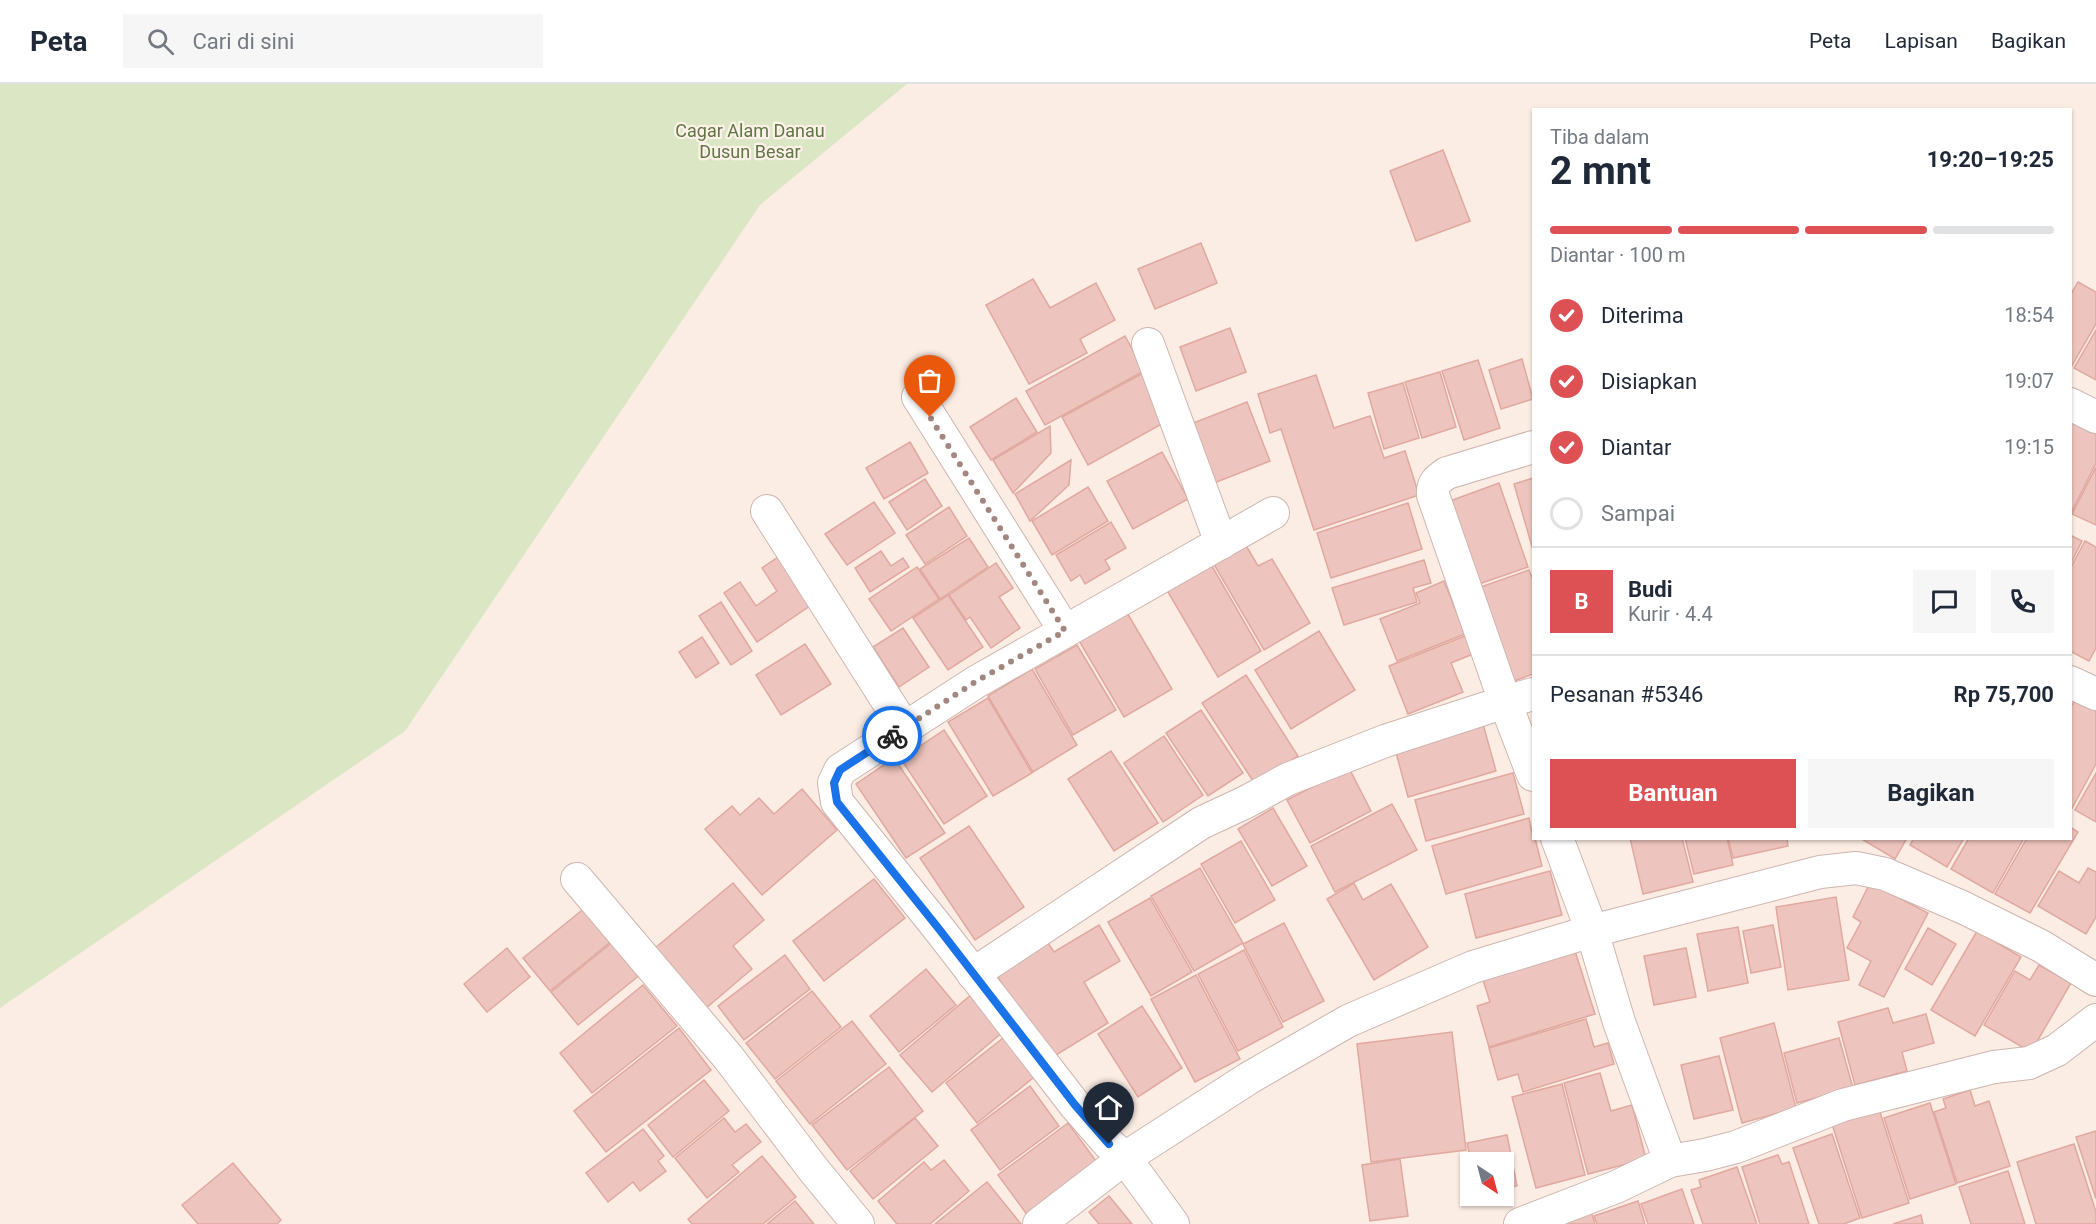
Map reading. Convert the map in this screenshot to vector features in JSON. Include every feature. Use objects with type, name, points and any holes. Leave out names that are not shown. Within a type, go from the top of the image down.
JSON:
[{"type":"street","points":[[1148,344],[1221,543]]},
{"type":"street","points":[[918,397],[1065,631]]},
{"type":"street","points":[[2072,405],[2096,417]]},
{"type":"street","points":[[1532,447],[1453,470],[1437,480],[1432,487],[1433,495],[1519,698],[1532,770]]},
{"type":"street","points":[[767,511],[904,727]]},
{"type":"street","points":[[1173,1224],[1125,1158],[1109,1144],[1075,1105],[837,802],[834,783],[840,770],[975,682],[1274,513]]},
{"type":"street","points":[[2072,683],[2096,694]]},
{"type":"street","points":[[973,974],[1201,823],[1288,779],[1385,741],[1519,698]]},
{"type":"street","points":[[1558,840],[1592,931],[1619,1022],[1670,1161]]},
{"type":"street","points":[[1040,1224],[1125,1158],[1249,1078],[1348,1021],[1473,967],[1592,931],[1820,872],[1856,868],[1885,873],[1962,907],[2041,946],[2096,980]]},
{"type":"street","points":[[577,879],[728,1057],[858,1224]]},
{"type":"street","points":[[1520,1224],[1616,1187],[1670,1161],[1736,1147],[1843,1105],[1994,1067],[2029,1063],[2057,1050],[2096,1020]]},
{"type":"green space","name":"Cagar Alam Danau Dusun Besar","points":[[0,84],[907,84],[760,205],[405,731],[0,1008]]},
{"type":"building","points":[[1443,150],[1470,221],[1416,241],[1390,171]]},
{"type":"building","points":[[1201,243],[1217,283],[1155,309],[1138,269]]},
{"type":"building","points":[[1033,279],[1050,308],[1096,283],[1115,320],[1080,339],[1087,353],[1029,384],[986,305]]},
{"type":"building","points":[[2078,282],[2096,292],[2096,324],[2072,366],[2072,292]]},
{"type":"building","points":[[1230,328],[1246,372],[1196,391],[1180,347]]},
{"type":"building","points":[[2096,330],[2096,380],[2074,368]]},
{"type":"building","points":[[1125,336],[1144,371],[1045,425],[1026,391]]},
{"type":"building","points":[[1522,359],[1532,399],[1501,409],[1489,370]]},
{"type":"building","points":[[1478,360],[1500,428],[1464,440],[1442,371]]},
{"type":"building","points":[[1440,372],[1456,427],[1422,438],[1405,382]]},
{"type":"building","points":[[1143,373],[1169,420],[1088,465],[1062,417]]},
{"type":"building","points":[[1316,375],[1334,428],[1370,416],[1384,458],[1405,451],[1419,495],[1314,530],[1281,429],[1270,433],[1258,394]]},
{"type":"building","points":[[1403,383],[1419,438],[1384,449],[1368,393]]},
{"type":"building","points":[[1016,398],[1037,432],[991,460],[970,427]]},
{"type":"building","points":[[1247,402],[1270,461],[1214,483],[1191,424]]},
{"type":"building","points":[[2072,419],[2096,430],[2096,463],[2072,511]]},
{"type":"building","points":[[1050,426],[1051,453],[1013,493],[993,460]]},
{"type":"building","points":[[910,442],[928,473],[884,499],[866,468]]},
{"type":"building","points":[[1162,452],[1188,499],[1133,529],[1107,481]]},
{"type":"building","points":[[1071,460],[1069,485],[1030,521],[1015,494]]},
{"type":"building","points":[[2096,467],[2096,525],[2072,514]]},
{"type":"building","points":[[1532,478],[1532,547],[1514,484]]},
{"type":"building","points":[[925,479],[942,506],[907,530],[889,502]]},
{"type":"building","points":[[1499,483],[1528,567],[1479,584],[1450,501]]},
{"type":"building","points":[[1088,487],[1108,521],[1052,555],[1032,521]]},
{"type":"building","points":[[874,502],[895,533],[847,565],[825,534]]},
{"type":"building","points":[[1408,503],[1422,549],[1331,578],[1317,533]]},
{"type":"building","points":[[949,507],[967,536],[925,564],[906,535]]},
{"type":"building","points":[[1111,522],[1126,548],[1105,560],[1110,569],[1085,584],[1080,575],[1071,581],[1056,555]]},
{"type":"building","points":[[2072,536],[2082,541],[2072,561]]},
{"type":"building","points":[[969,538],[988,567],[940,599],[920,569]]},
{"type":"building","points":[[2085,541],[2096,547],[2096,648],[2089,661],[2072,652],[2072,565]]},
{"type":"building","points":[[1244,542],[1258,566],[1272,559],[1310,623],[1264,650],[1212,561]]},
{"type":"building","points":[[881,551],[891,566],[903,558],[909,567],[870,592],[855,568]]},
{"type":"building","points":[[784,553],[817,601],[757,642],[724,593],[740,582],[756,606],[777,591],[762,568]]},
{"type":"building","points":[[1424,560],[1431,583],[1413,588],[1417,602],[1344,625],[1332,588]]},
{"type":"building","points":[[1209,561],[1261,651],[1218,677],[1165,587]]},
{"type":"building","points":[[996,563],[1013,588],[999,597],[1020,628],[991,648],[970,617],[966,620],[949,595]]},
{"type":"building","points":[[917,567],[939,599],[891,631],[869,599]]},
{"type":"building","points":[[1529,570],[1532,578],[1532,674],[1514,681],[1481,587]]},
{"type":"building","points":[[1444,581],[1465,634],[1397,661],[1380,619],[1420,603],[1416,593]]},
{"type":"building","points":[[948,595],[983,647],[948,670],[913,618]]},
{"type":"building","points":[[721,602],[752,651],[731,665],[699,616]]},
{"type":"building","points":[[1126,611],[1172,689],[1124,717],[1078,639]]},
{"type":"building","points":[[903,628],[929,667],[899,687],[873,647]]},
{"type":"building","points":[[1319,631],[1355,690],[1291,729],[1255,670]]},
{"type":"building","points":[[1465,636],[1473,654],[1451,663],[1463,692],[1408,714],[1389,666]]},
{"type":"building","points":[[702,637],[719,663],[696,678],[679,652]]},
{"type":"building","points":[[805,644],[831,684],[781,715],[756,675]]},
{"type":"building","points":[[1077,645],[1116,710],[1073,735],[1035,669]]},
{"type":"building","points":[[1032,669],[1077,745],[1033,772],[988,696]]},
{"type":"building","points":[[1246,675],[1298,756],[1255,784],[1202,703]]},
{"type":"building","points":[[2081,689],[2096,697],[2096,764],[2072,808],[2072,705]]},
{"type":"building","points":[[988,698],[1032,773],[993,796],[948,722]]},
{"type":"building","points":[[1201,710],[1243,773],[1208,796],[1166,733]]},
{"type":"building","points":[[1483,724],[1496,771],[1408,797],[1395,749]]},
{"type":"building","points":[[944,730],[987,796],[944,824],[901,759]]},
{"type":"building","points":[[1164,736],[1203,795],[1163,822],[1124,763]]},
{"type":"building","points":[[1111,751],[1158,823],[1114,851],[1068,779]]},
{"type":"building","points":[[894,758],[945,833],[906,858],[856,784]]},
{"type":"building","points":[[1349,768],[1371,811],[1310,843],[1287,800]]},
{"type":"building","points":[[1513,773],[1524,814],[1426,841],[1415,800]]},
{"type":"building","points":[[2096,773],[2096,822],[2075,810]]},
{"type":"building","points":[[802,789],[837,830],[762,895],[705,829],[732,806],[740,815],[759,798],[774,814]]},
{"type":"building","points":[[1392,804],[1417,850],[1335,892],[1311,846]]},
{"type":"building","points":[[1273,808],[1307,866],[1272,886],[1238,829]]},
{"type":"building","points":[[1529,818],[1532,840],[1536,840],[1542,866],[1446,894],[1432,846]]},
{"type":"building","points":[[969,826],[1024,907],[975,940],[920,858]]},
{"type":"building","points":[[2072,828],[2078,832],[2030,913],[1995,894],[2026,840],[2072,840]]},
{"type":"building","points":[[1630,840],[1682,840],[1693,882],[1643,894]]},
{"type":"building","points":[[1686,840],[1727,840],[1733,865],[1694,874]]},
{"type":"building","points":[[1728,840],[1787,840],[1788,846],[1733,858]]},
{"type":"building","points":[[1863,840],[1906,840],[1895,859]]},
{"type":"building","points":[[1913,840],[1963,840],[1947,867],[1910,845]]},
{"type":"building","points":[[1968,840],[2023,840],[1993,893],[1951,869]]},
{"type":"building","points":[[1241,841],[1275,900],[1235,923],[1201,864]]},
{"type":"building","points":[[1200,868],[1243,943],[1194,971],[1151,896]]},
{"type":"building","points":[[2088,868],[2096,872],[2096,917],[2086,934],[2038,906],[2059,871],[2079,883]]},
{"type":"building","points":[[1550,871],[1562,915],[1476,938],[1465,894]]},
{"type":"building","points":[[874,879],[905,918],[824,981],[793,941]]},
{"type":"building","points":[[733,883],[764,920],[733,946],[752,969],[705,1009],[655,948]]},
{"type":"building","points":[[1354,883],[1363,900],[1391,884],[1428,947],[1374,980],[1327,899]]},
{"type":"building","points":[[1870,883],[1928,913],[1884,997],[1859,985],[1871,961],[1847,948],[1861,922],[1853,917]]},
{"type":"building","points":[[1836,897],[1849,980],[1788,990],[1776,907]]},
{"type":"building","points":[[1150,898],[1192,972],[1151,996],[1108,922]]},
{"type":"building","points":[[586,907],[613,940],[550,991],[523,958]]},
{"type":"building","points":[[1284,923],[1324,1001],[1283,1022],[1243,944]]},
{"type":"building","points":[[1099,925],[1120,961],[1084,982],[1108,1023],[1048,1060],[996,974],[1048,943],[1054,952]]},
{"type":"building","points":[[1773,925],[1781,967],[1751,973],[1743,931]]},
{"type":"building","points":[[1738,927],[1748,983],[1708,991],[1697,934]]},
{"type":"building","points":[[1928,928],[1956,944],[1932,985],[1905,969]]},
{"type":"building","points":[[1977,931],[2021,957],[1975,1036],[1931,1010]]},
{"type":"building","points":[[614,941],[641,974],[578,1025],[551,992]]},
{"type":"building","points":[[507,948],[530,977],[487,1012],[464,984]]},
{"type":"building","points":[[1686,948],[1696,997],[1654,1005],[1644,956]]},
{"type":"building","points":[[1244,950],[1283,1027],[1238,1051],[1198,974]]},
{"type":"building","points":[[1575,951],[1595,1014],[1489,1047],[1477,1006],[1490,1002],[1483,980]]},
{"type":"building","points":[[785,955],[810,989],[744,1040],[718,1006]]},
{"type":"building","points":[[2039,965],[2071,983],[2031,1052],[1984,1025],[2015,971],[2030,980]]},
{"type":"building","points":[[926,969],[956,1005],[899,1052],[870,1016]]},
{"type":"building","points":[[1196,975],[1240,1059],[1195,1082],[1151,999]]},
{"type":"building","points":[[643,985],[677,1026],[592,1093],[560,1053]]},
{"type":"building","points":[[812,991],[841,1027],[775,1079],[746,1043]]},
{"type":"building","points":[[972,994],[1004,1031],[932,1092],[900,1055]]},
{"type":"building","points":[[1142,1006],[1182,1068],[1138,1097],[1098,1034]]},
{"type":"building","points":[[1888,1008],[1893,1023],[1926,1014],[1934,1043],[1902,1052],[1907,1071],[1855,1085],[1838,1022]]},
{"type":"building","points":[[1586,1019],[1594,1047],[1608,1043],[1614,1064],[1523,1092],[1518,1074],[1498,1080],[1489,1048]]},
{"type":"building","points":[[852,1021],[886,1064],[810,1124],[776,1081]]},
{"type":"building","points":[[1774,1023],[1796,1108],[1742,1123],[1720,1038]]},
{"type":"building","points":[[679,1028],[711,1070],[606,1152],[574,1111]]},
{"type":"building","points":[[1452,1032],[1466,1150],[1371,1162],[1357,1044]]},
{"type":"building","points":[[1007,1035],[1038,1074],[977,1123],[946,1083]]},
{"type":"building","points":[[1839,1038],[1853,1088],[1797,1103],[1784,1053]]},
{"type":"building","points":[[1719,1056],[1733,1110],[1694,1119],[1681,1065]]},
{"type":"building","points":[[889,1067],[923,1111],[847,1170],[812,1125]]},
{"type":"building","points":[[1600,1073],[1611,1111],[1632,1105],[1646,1159],[1588,1174],[1564,1083]]},
{"type":"building","points":[[704,1080],[729,1111],[673,1157],[648,1125]]},
{"type":"building","points":[[1562,1084],[1585,1175],[1536,1188],[1512,1097]]},
{"type":"building","points":[[1030,1086],[1059,1126],[1000,1170],[971,1130]]},
{"type":"building","points":[[1970,1090],[1975,1106],[1989,1101],[2010,1166],[1957,1183],[1934,1112],[1946,1108],[1943,1099]]},
{"type":"building","points":[[1930,1103],[1956,1184],[1910,1199],[1884,1118]]},
{"type":"building","points":[[1879,1109],[1909,1203],[1862,1218],[1832,1124]]},
{"type":"building","points":[[724,1118],[735,1132],[746,1124],[761,1142],[732,1165],[739,1172],[707,1198],[675,1158]]},
{"type":"building","points":[[915,1118],[938,1146],[873,1199],[850,1171]]},
{"type":"building","points":[[1068,1123],[1099,1165],[1028,1216],[998,1175]]},
{"type":"building","points":[[643,1129],[664,1156],[658,1161],[666,1171],[640,1191],[633,1182],[608,1202],[586,1173]]},
{"type":"building","points":[[2096,1131],[2096,1199],[2076,1137]]},
{"type":"building","points":[[1832,1134],[1860,1218],[1844,1224],[1819,1224],[1793,1148]]},
{"type":"building","points":[[1507,1135],[1510,1152],[1469,1152],[1467,1143]]},
{"type":"building","points":[[2074,1144],[2096,1212],[2096,1224],[2036,1224],[2017,1162]]},
{"type":"building","points":[[1778,1155],[1782,1164],[1789,1162],[1809,1224],[1760,1224],[1742,1167]]},
{"type":"building","points":[[762,1156],[796,1197],[763,1224],[692,1224],[688,1219]]},
{"type":"building","points":[[1400,1159],[1408,1216],[1370,1221],[1362,1165]]},
{"type":"building","points":[[944,1160],[969,1191],[930,1224],[897,1224],[878,1201],[924,1162],[931,1170]]},
{"type":"building","points":[[233,1163],[281,1220],[277,1224],[198,1224],[182,1205]]},
{"type":"building","points":[[1737,1167],[1757,1224],[1703,1224],[1691,1190],[1701,1187],[1699,1180]]},
{"type":"building","points":[[1514,1171],[1517,1186],[1514,1187]]},
{"type":"building","points":[[2008,1171],[2025,1224],[1971,1224],[1959,1187]]},
{"type":"building","points":[[987,1182],[1021,1224],[935,1224]]},
{"type":"building","points":[[1682,1189],[1694,1224],[1648,1224],[1641,1204]]},
{"type":"building","points":[[1109,1196],[1132,1224],[1099,1224],[1089,1212]]},
{"type":"building","points":[[795,1201],[814,1224],[767,1224]]},
{"type":"building","points":[[1638,1201],[1645,1224],[1597,1224],[1594,1216]]},
{"type":"building","points":[[1588,1202],[1595,1224],[1558,1224]]},
{"type":"building","points":[[1921,1215],[1923,1224],[1893,1224]]},
{"type":"way so far","points":[[892,736],[975,682],[1065,631],[930,417]]},
{"type":"route","points":[[892,736],[840,770],[834,783],[837,802],[1075,1105],[1109,1144]]}]
